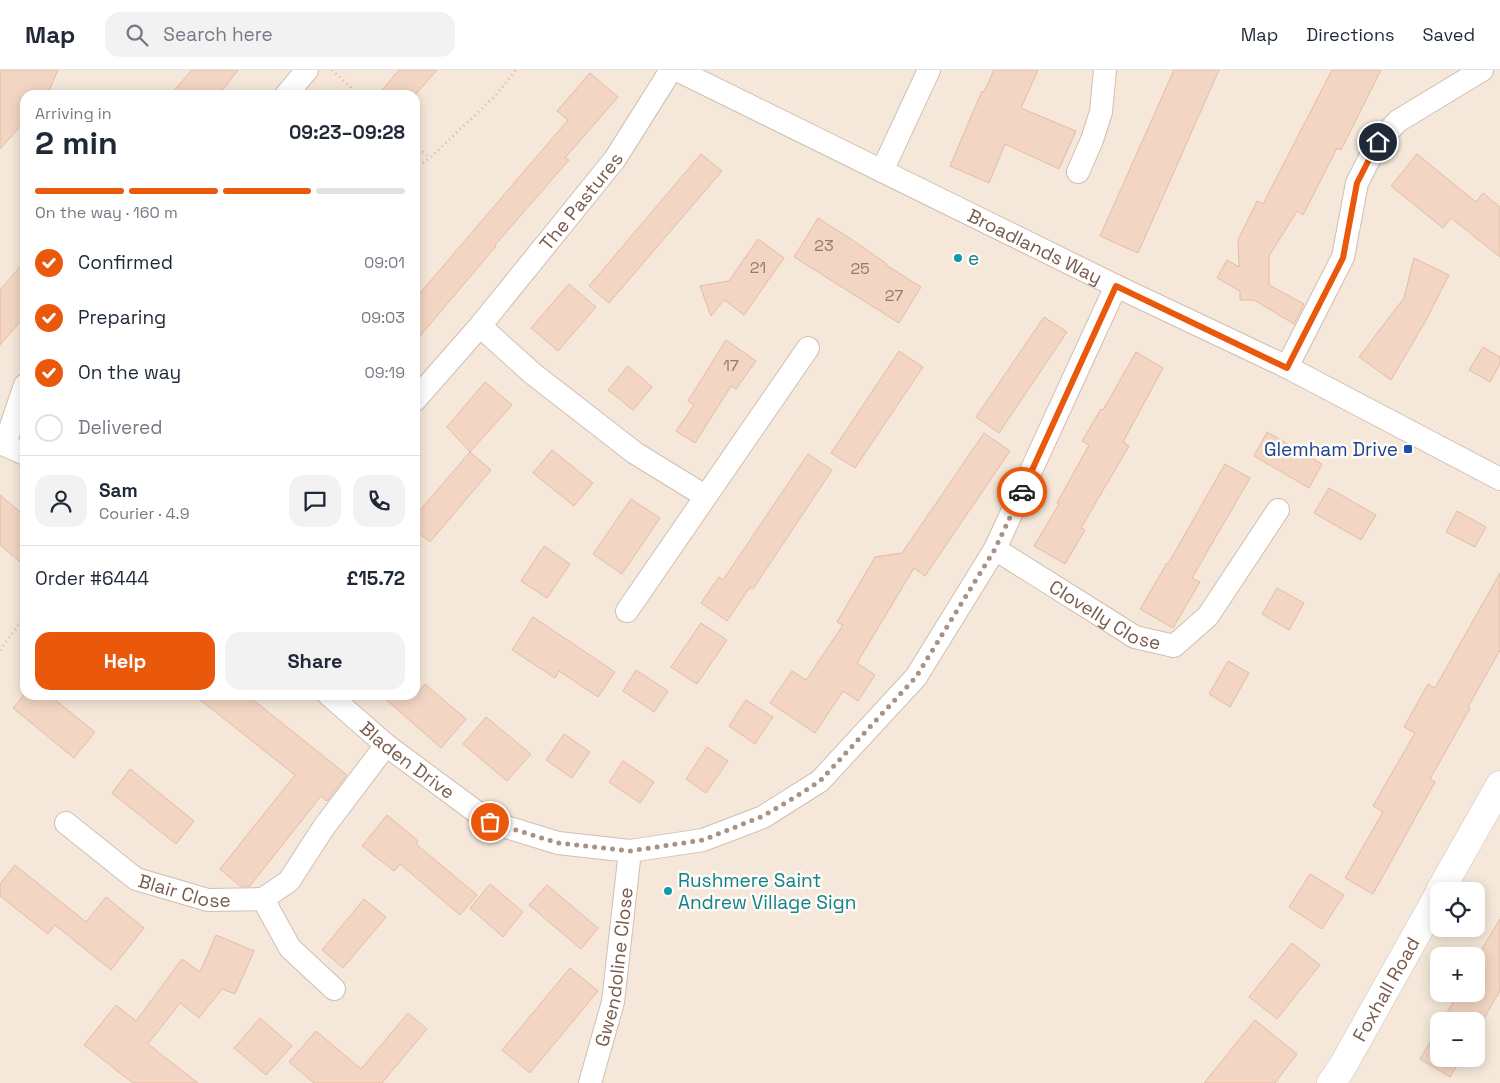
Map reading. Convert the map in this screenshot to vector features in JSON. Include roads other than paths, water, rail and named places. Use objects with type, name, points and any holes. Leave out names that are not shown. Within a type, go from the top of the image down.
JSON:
[{"type":"street","points":[[290,90],[307,70]]},
{"type":"street","name":"The Pastures","points":[[420,394],[480,326],[615,159],[671,70]]},
{"type":"street","name":"Broadlands Way","points":[[677,70],[1287,368],[1500,479]]},
{"type":"street","points":[[882,171],[929,70]]},
{"type":"street","points":[[1078,172],[1092,140],[1101,112],[1105,70]]},
{"type":"street","points":[[1287,368],[1343,258],[1357,183],[1378,142],[1398,121],[1482,70]]},
{"type":"street","name":"Bladen Drive","points":[[335,700],[386,745],[490,822],[558,843],[630,851],[703,840],[763,816],[820,781],[916,677],[995,549],[1116,286]]},
{"type":"street","points":[[480,326],[532,373],[636,453],[705,496]]},
{"type":"street","points":[[626,611],[808,348]]},
{"type":"street","points":[[10,447],[20,405]]},
{"type":"street","name":"Clovelly Close","points":[[995,549],[1135,637],[1174,646],[1208,616],[1278,510]]},
{"type":"street","points":[[334,988],[290,948],[263,899],[289,881],[324,827],[386,745]]},
{"type":"street","name":"Foxhall Road","points":[[1446,882],[1500,785]]},
{"type":"street","name":"Blair Close","points":[[66,823],[136,879],[208,900],[263,899]]},
{"type":"street","name":"Gwendoline Close","points":[[590,1083],[613,1002],[630,851]]},
{"type":"street","name":"Foxhall Road","points":[[1331,1083],[1341,1069],[1430,911]]},
{"type":"place","name":"e","points":[[958,258]]},
{"type":"place","name":"Glemham Drive","points":[[1408,449]]},
{"type":"place","name":"Rushmere Saint Andrew Village Sign","points":[[668,891]]}]
